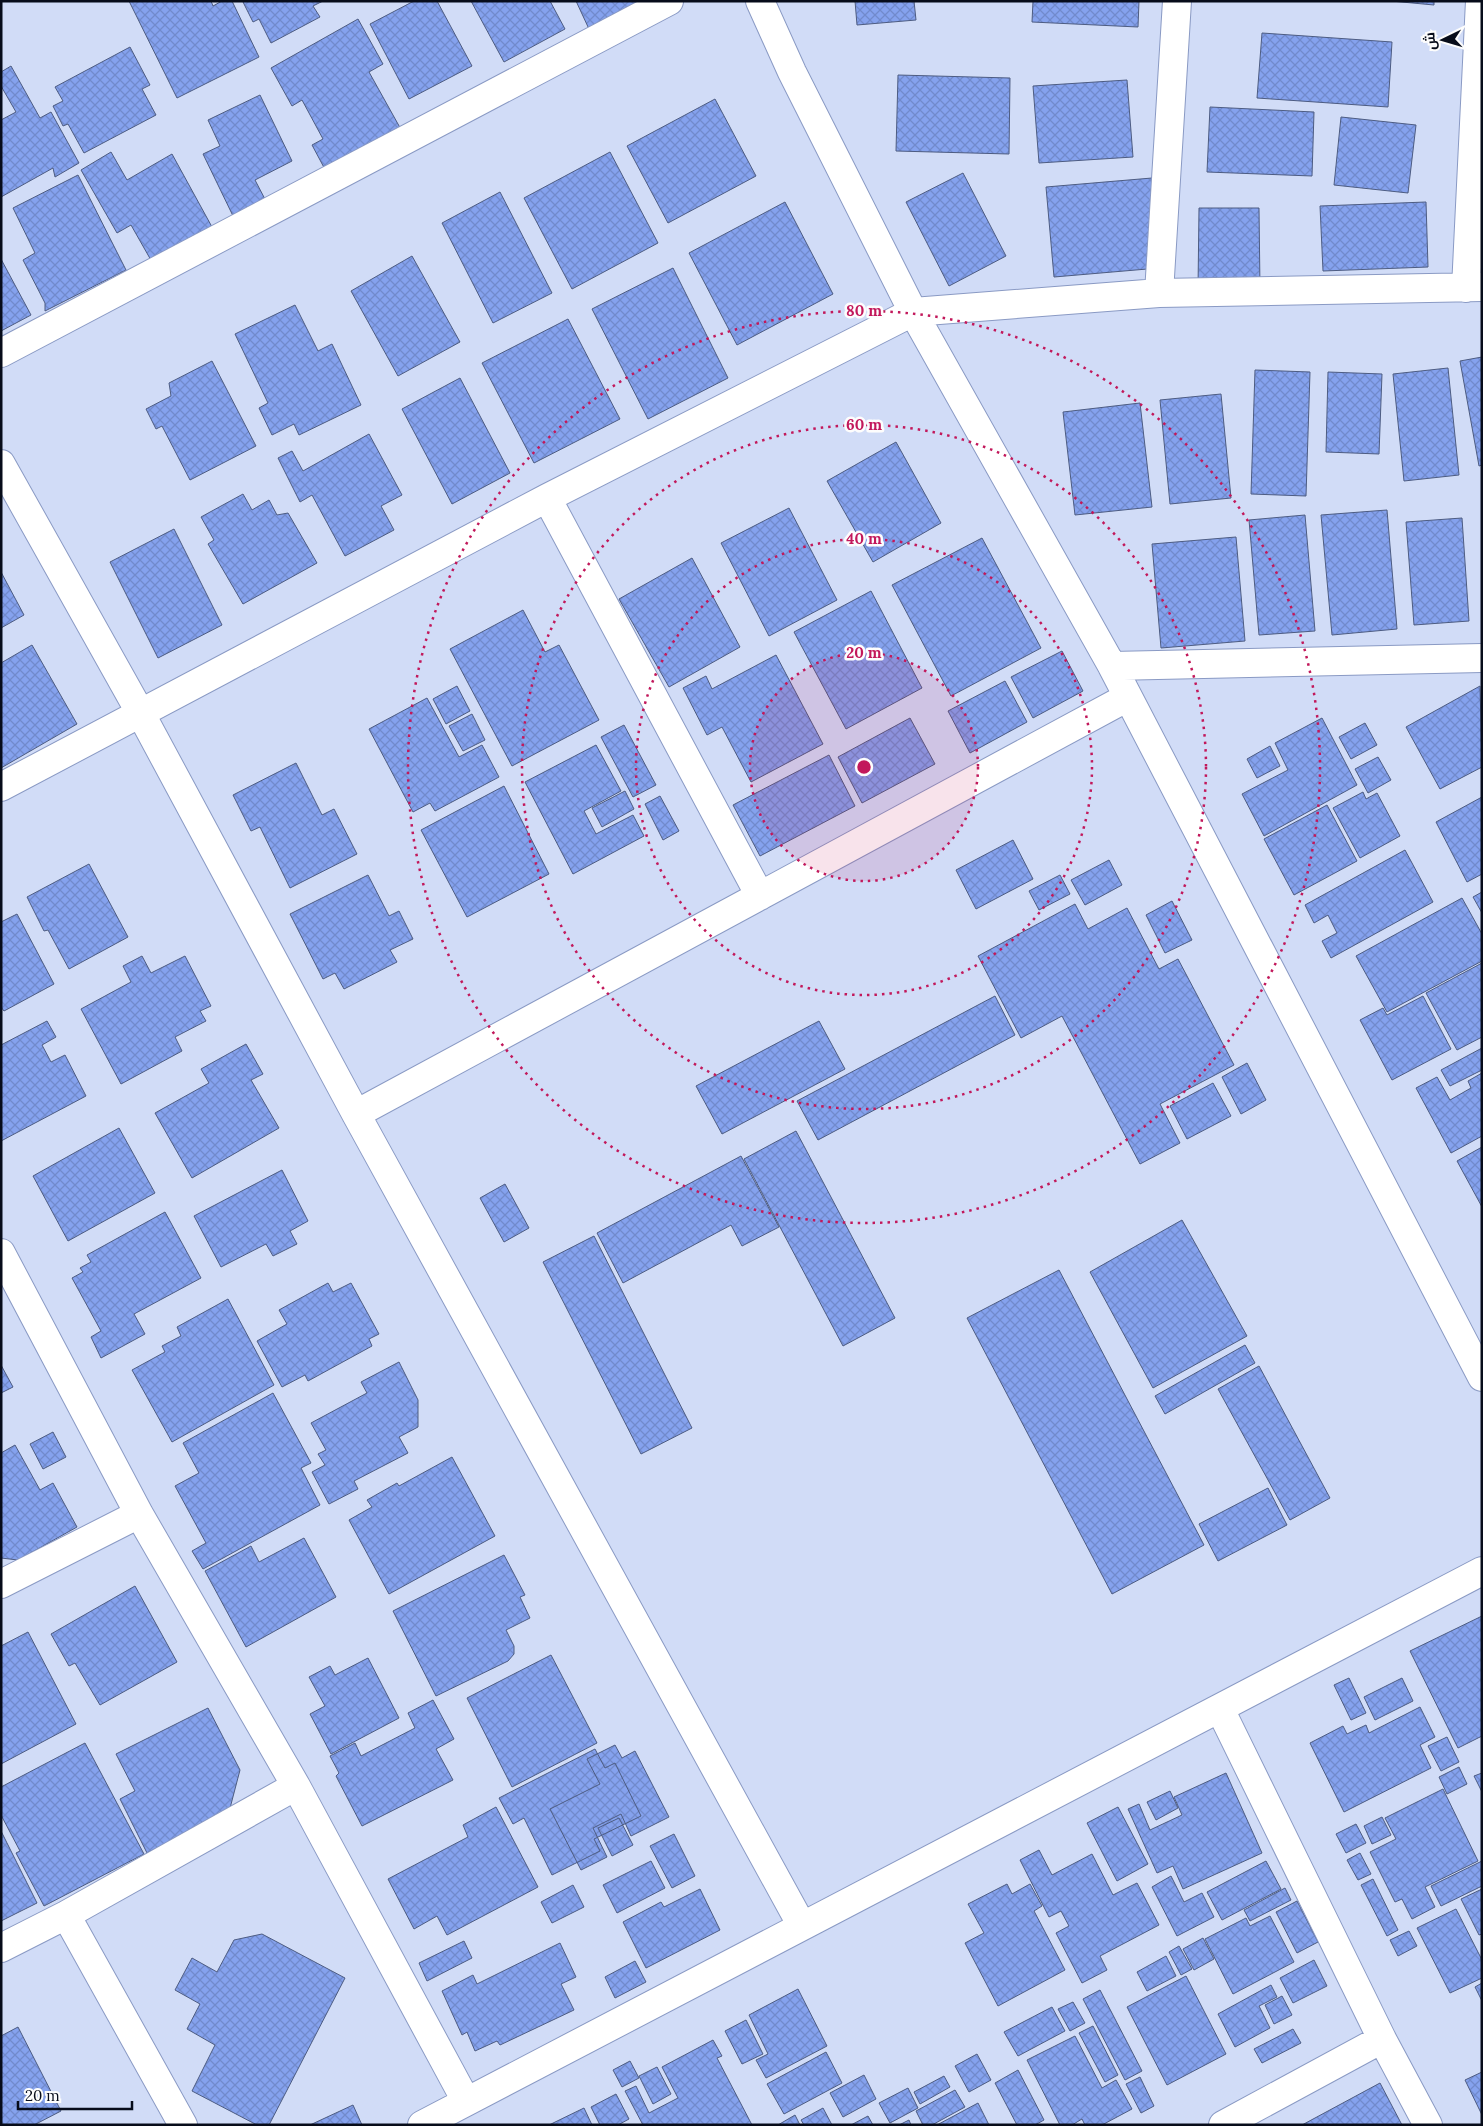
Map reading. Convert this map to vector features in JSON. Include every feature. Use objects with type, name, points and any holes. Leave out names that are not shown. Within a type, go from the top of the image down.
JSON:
[{"type":"street","points":[[1,352],[669,1]]},
{"type":"street","points":[[760,1],[792,72],[913,312],[1112,666],[1474,1346],[1482,1377]]},
{"type":"street","points":[[1159,293],[1177,1]]},
{"type":"street","points":[[1,787],[547,498],[913,312],[1159,293],[1474,288],[1480,1]]},
{"type":"street","points":[[1,464],[142,714],[356,1114],[802,1926]]},
{"type":"street","points":[[547,498],[760,896]]},
{"type":"street","points":[[1112,666],[1482,658]]},
{"type":"street","points":[[356,1114],[1128,697]]},
{"type":"street","points":[[1,1253],[139,1514],[296,1786],[466,2102]]},
{"type":"street","points":[[1,1584],[139,1514]]},
{"type":"street","points":[[422,2125],[1482,1571]]},
{"type":"street","points":[[1220,1709],[1382,2039],[1428,2125]]},
{"type":"street","points":[[1,1948],[66,1915],[296,1786]]},
{"type":"street","points":[[66,1915],[182,2125]]},
{"type":"street","points":[[1223,2125],[1382,2039]]},
{"type":"building","points":[[129,1],[211,1],[213,6],[222,1],[232,1],[259,57],[177,98]]},
{"type":"building","points":[[323,1],[313,6],[320,17],[271,43],[259,19],[253,22],[243,2]]},
{"type":"building","points":[[414,1],[437,1],[472,66],[409,99],[370,24]]},
{"type":"building","points":[[471,1],[550,1],[565,29],[504,62]]},
{"type":"building","points":[[576,1],[643,1],[589,29]]},
{"type":"building","points":[[855,1],[914,1],[916,20],[857,25]]},
{"type":"building","points":[[1033,1],[1139,1],[1138,27],[1032,22]]},
{"type":"building","points":[[1391,1],[1434,1],[1434,5]]},
{"type":"building","points":[[358,19],[383,64],[369,72],[403,133],[328,175],[312,145],[323,139],[302,100],[292,106],[271,68]]},
{"type":"building","points":[[1262,33],[1392,42],[1388,107],[1257,98]]},
{"type":"building","points":[[130,47],[150,85],[142,89],[156,115],[84,153],[68,124],[63,126],[53,106],[63,101],[55,87]]},
{"type":"building","points":[[11,66],[40,118],[51,112],[79,163],[55,177],[53,168],[1,197],[1,120],[16,112],[1,86],[1,72]]},
{"type":"building","points":[[898,75],[1010,78],[1009,154],[896,151]]},
{"type":"building","points":[[1127,80],[1133,157],[1039,163],[1033,86]]},
{"type":"building","points":[[260,95],[292,161],[255,180],[267,203],[234,218],[203,154],[220,146],[208,120]]},
{"type":"building","points":[[715,99],[756,176],[668,223],[627,146]]},
{"type":"building","points":[[1210,107],[1314,112],[1312,176],[1207,172]]},
{"type":"building","points":[[1341,117],[1416,125],[1408,193],[1334,185]]},
{"type":"building","points":[[111,152],[127,180],[172,154],[212,227],[152,262],[131,225],[117,233],[81,170]]},
{"type":"building","points":[[610,152],[658,243],[572,289],[524,198]]},
{"type":"building","points":[[963,173],[1006,256],[949,286],[906,202]]},
{"type":"building","points":[[78,175],[126,270],[45,311],[45,303],[23,260],[35,253],[13,208]]},
{"type":"building","points":[[1152,178],[1159,268],[1054,277],[1046,187]]},
{"type":"building","points":[[500,192],[552,293],[493,323],[442,223]]},
{"type":"building","points":[[785,202],[833,294],[737,345],[689,253]]},
{"type":"building","points":[[1426,202],[1428,267],[1323,271],[1320,206]]},
{"type":"building","points":[[1199,208],[1259,208],[1260,289],[1198,289]]},
{"type":"building","points":[[412,256],[460,342],[398,376],[351,291]]},
{"type":"building","points":[[1,259],[31,315],[1,331]]},
{"type":"building","points":[[673,268],[728,378],[648,419],[592,309]]},
{"type":"building","points":[[295,305],[318,351],[332,344],[361,405],[299,435],[294,424],[272,435],[259,408],[268,403],[235,334]]},
{"type":"building","points":[[568,319],[620,419],[534,463],[482,363]]},
{"type":"building","points":[[1482,357],[1482,465],[1479,466],[1460,361]]},
{"type":"building","points":[[212,361],[256,446],[190,480],[162,426],[156,429],[146,409],[171,396],[169,383]]},
{"type":"building","points":[[1448,368],[1459,475],[1404,481],[1393,374]]},
{"type":"building","points":[[1255,370],[1310,372],[1306,496],[1251,494]]},
{"type":"building","points":[[1328,372],[1382,374],[1379,454],[1326,452]]},
{"type":"building","points":[[460,378],[510,473],[452,504],[402,409]]},
{"type":"building","points":[[1221,394],[1231,498],[1170,504],[1160,400]]},
{"type":"building","points":[[1140,403],[1152,507],[1075,515],[1063,412]]},
{"type":"building","points":[[369,434],[402,495],[381,506],[394,530],[345,556],[312,495],[300,502],[278,458],[292,451],[303,471]]},
{"type":"building","points":[[896,442],[941,523],[873,562],[827,481]]},
{"type":"building","points":[[243,494],[252,510],[269,500],[277,515],[288,513],[317,563],[243,604],[208,544],[214,540],[201,517]]},
{"type":"building","points":[[789,508],[837,600],[769,636],[721,543]]},
{"type":"building","points":[[1387,510],[1397,629],[1332,635],[1321,515]]},
{"type":"building","points":[[1305,515],[1315,631],[1259,635],[1249,520]]},
{"type":"building","points":[[1462,518],[1469,621],[1414,625],[1406,522]]},
{"type":"building","points":[[174,529],[222,625],[158,658],[110,562]]},
{"type":"building","points":[[1236,537],[1245,641],[1161,648],[1152,544]]},
{"type":"building","points":[[982,538],[1041,648],[951,696],[892,585]]},
{"type":"building","points":[[692,558],[740,647],[669,687],[619,599]]},
{"type":"building","points":[[1,572],[24,615],[1,628]]},
{"type":"building","points":[[871,591],[922,688],[846,729],[794,632]]},
{"type":"building","points":[[523,610],[545,652],[559,645],[599,720],[512,766],[450,649]]},
{"type":"building","points":[[32,645],[77,724],[1,768],[1,663]]},
{"type":"building","points":[[1062,651],[1083,691],[1033,718],[1011,677]]},
{"type":"building","points":[[776,655],[823,744],[751,782],[722,727],[707,735],[683,688],[706,676],[712,689]]},
{"type":"building","points":[[1005,681],[1027,722],[970,753],[948,711]]},
{"type":"building","points":[[457,686],[470,711],[446,724],[433,699]]},
{"type":"building","points":[[1480,686],[1482,767],[1440,789],[1406,727]]},
{"type":"building","points":[[427,698],[459,757],[482,745],[499,777],[435,811],[430,803],[413,812],[369,729]]},
{"type":"building","points":[[472,714],[485,740],[463,751],[449,726]]},
{"type":"building","points":[[910,718],[935,764],[862,803],[838,757]]},
{"type":"building","points":[[1322,718],[1357,785],[1264,836],[1242,794],[1288,770],[1275,743]]},
{"type":"building","points":[[1365,723],[1377,745],[1351,759],[1339,737]]},
{"type":"building","points":[[624,725],[656,785],[633,797],[601,737]]},
{"type":"building","points":[[596,745],[621,791],[584,811],[596,834],[633,815],[644,836],[573,874],[525,782]]},
{"type":"building","points":[[1270,746],[1280,766],[1257,778],[1247,759]]},
{"type":"building","points":[[829,755],[855,806],[760,856],[733,805]]},
{"type":"building","points":[[1378,757],[1391,780],[1368,793],[1355,769]]},
{"type":"building","points":[[296,763],[322,815],[334,809],[357,854],[290,888],[260,827],[251,831],[233,795]]},
{"type":"building","points":[[504,786],[549,874],[467,917],[421,830]]},
{"type":"building","points":[[625,791],[634,809],[602,827],[592,808]]},
{"type":"building","points":[[1363,792],[1366,799],[1377,793],[1400,836],[1360,858],[1333,808]]},
{"type":"building","points":[[660,796],[679,831],[663,840],[645,804]]},
{"type":"building","points":[[1482,797],[1482,874],[1467,882],[1436,822]]},
{"type":"building","points":[[1327,805],[1357,861],[1294,895],[1264,839]]},
{"type":"building","points":[[1013,840],[1033,879],[976,909],[956,870]]},
{"type":"building","points":[[1405,850],[1433,902],[1331,958],[1322,941],[1337,933],[1328,915],[1314,923],[1305,905]]},
{"type":"building","points":[[1109,860],[1122,885],[1085,905],[1071,880]]},
{"type":"building","points":[[89,864],[128,937],[69,969],[48,930],[44,931],[27,897]]},
{"type":"building","points":[[368,875],[389,916],[399,911],[413,939],[390,950],[397,962],[344,989],[335,973],[323,979],[290,914]]},
{"type":"building","points":[[1060,875],[1070,894],[1039,910],[1029,891]]},
{"type":"building","points":[[1482,892],[1482,913],[1473,897]]},
{"type":"building","points":[[1462,898],[1482,934],[1482,961],[1387,1012],[1356,956]]},
{"type":"building","points":[[1172,901],[1192,940],[1165,953],[1146,915]]},
{"type":"building","points":[[1075,904],[1088,929],[1127,908],[1159,969],[1178,959],[1234,1065],[1160,1104],[1180,1143],[1140,1164],[1062,1016],[1021,1038],[978,956]]},
{"type":"building","points":[[17,914],[54,984],[4,1011],[1,1007],[1,922]]},
{"type":"building","points":[[142,956],[151,973],[185,956],[211,1006],[200,1011],[206,1021],[175,1037],[182,1051],[121,1084],[81,1009],[131,982],[123,966]]},
{"type":"building","points":[[1482,963],[1482,1037],[1457,1050],[1426,993]]},
{"type":"building","points":[[995,996],[1015,1035],[818,1140],[797,1101]]},
{"type":"building","points":[[1423,996],[1451,1049],[1392,1080],[1360,1020],[1383,1008],[1387,1015]]},
{"type":"building","points":[[47,1021],[56,1037],[42,1045],[51,1062],[65,1055],[86,1096],[1,1141],[1,1045]]},
{"type":"building","points":[[819,1021],[845,1069],[722,1134],[696,1086]]},
{"type":"building","points":[[246,1044],[263,1074],[251,1080],[279,1128],[192,1178],[155,1113],[209,1083],[201,1069]]},
{"type":"building","points":[[1482,1048],[1482,1070],[1450,1086],[1441,1070]]},
{"type":"building","points":[[1247,1063],[1266,1100],[1241,1114],[1222,1077]]},
{"type":"building","points":[[1482,1073],[1482,1136],[1451,1153],[1416,1088],[1437,1077],[1450,1100],[1471,1088],[1468,1081]]},
{"type":"building","points":[[1213,1083],[1231,1116],[1187,1139],[1170,1106]]},
{"type":"building","points":[[119,1128],[155,1193],[68,1241],[33,1176]]},
{"type":"building","points":[[796,1131],[895,1318],[843,1346],[744,1159]]},
{"type":"building","points":[[1482,1147],[1482,1207],[1457,1161]]},
{"type":"building","points":[[741,1156],[779,1227],[742,1246],[731,1225],[623,1283],[597,1233]]},
{"type":"building","points":[[282,1170],[308,1221],[290,1231],[297,1244],[273,1256],[266,1244],[221,1267],[194,1216]]},
{"type":"building","points":[[505,1184],[529,1228],[504,1242],[480,1198]]},
{"type":"building","points":[[165,1212],[201,1278],[134,1314],[145,1334],[101,1358],[91,1337],[101,1331],[72,1278],[83,1272],[80,1268],[91,1262],[87,1255]]},
{"type":"building","points":[[1182,1220],[1247,1336],[1153,1388],[1090,1272]]},
{"type":"building","points":[[594,1236],[692,1428],[641,1454],[543,1262]]},
{"type":"building","points":[[1059,1270],[1204,1545],[1112,1594],[967,1318]]},
{"type":"building","points":[[328,1283],[333,1292],[351,1283],[379,1334],[369,1339],[372,1346],[308,1381],[305,1375],[282,1387],[257,1341],[287,1324],[279,1310]]},
{"type":"building","points":[[228,1299],[274,1385],[172,1442],[132,1370],[165,1352],[162,1346],[181,1336],[177,1327]]},
{"type":"building","points":[[1245,1345],[1255,1363],[1165,1414],[1155,1396]]},
{"type":"building","points":[[399,1362],[418,1400],[418,1427],[399,1437],[408,1453],[354,1481],[358,1489],[329,1504],[312,1472],[325,1465],[318,1454],[326,1450],[311,1423],[367,1393],[361,1382]]},
{"type":"building","points":[[1,1365],[13,1387],[1,1393]]},
{"type":"building","points":[[1259,1366],[1330,1498],[1290,1520],[1218,1389]]},
{"type":"building","points":[[273,1393],[311,1463],[301,1468],[320,1505],[203,1569],[192,1551],[206,1543],[175,1486],[199,1473],[183,1443]]},
{"type":"building","points":[[53,1432],[66,1457],[43,1469],[30,1444]]},
{"type":"building","points":[[15,1445],[40,1490],[53,1483],[77,1527],[18,1560],[1,1558],[1,1453]]},
{"type":"building","points":[[452,1457],[495,1536],[389,1594],[349,1520],[372,1507],[367,1500],[397,1483],[399,1486]]},
{"type":"building","points":[[1268,1488],[1287,1525],[1218,1561],[1199,1524]]},
{"type":"building","points":[[304,1538],[336,1597],[246,1647],[205,1571],[251,1546],[259,1562]]},
{"type":"building","points":[[504,1555],[525,1595],[520,1597],[530,1618],[506,1630],[514,1646],[514,1654],[508,1661],[436,1696],[393,1611]]},
{"type":"building","points":[[135,1586],[177,1662],[100,1705],[75,1663],[69,1666],[51,1634]]},
{"type":"building","points":[[1482,1616],[1482,1736],[1458,1748],[1410,1651]]},
{"type":"building","points":[[28,1632],[76,1724],[1,1764],[1,1646]]},
{"type":"building","points":[[551,1655],[597,1743],[512,1787],[467,1698]]},
{"type":"building","points":[[368,1658],[399,1718],[331,1754],[310,1714],[325,1706],[309,1677],[330,1666],[335,1675]]},
{"type":"building","points":[[1349,1678],[1366,1713],[1351,1720],[1334,1685]]},
{"type":"building","points":[[1402,1678],[1413,1701],[1375,1720],[1364,1697]]},
{"type":"building","points":[[433,1700],[454,1739],[436,1749],[453,1780],[362,1826],[336,1776],[339,1773],[330,1756],[355,1743],[361,1756],[415,1728],[408,1713]]},
{"type":"building","points":[[1420,1707],[1435,1737],[1420,1745],[1431,1768],[1344,1812],[1310,1743],[1343,1726],[1347,1734],[1366,1725],[1369,1733]]},
{"type":"building","points":[[208,1708],[240,1770],[229,1812],[147,1853],[120,1799],[135,1791],[116,1754]]},
{"type":"building","points":[[1447,1737],[1459,1762],[1441,1771],[1428,1746]]},
{"type":"building","points":[[85,1743],[144,1854],[44,1906],[16,1853],[20,1851],[1,1815],[1,1787]]},
{"type":"building","points":[[615,1745],[622,1758],[635,1751],[669,1817],[631,1836],[621,1814],[593,1828],[607,1857],[581,1870],[550,1809],[600,1784],[587,1759]]},
{"type":"building","points":[[595,1749],[605,1768],[615,1763],[641,1816],[594,1839],[600,1851],[552,1875],[524,1818],[513,1824],[499,1798]]},
{"type":"building","points":[[1459,1767],[1467,1784],[1447,1794],[1439,1777]]},
{"type":"building","points":[[1226,1773],[1262,1853],[1183,1889],[1173,1866],[1157,1873],[1128,1809],[1139,1804],[1150,1830],[1182,1815],[1174,1797]]},
{"type":"building","points":[[1482,1773],[1482,1792],[1474,1776]]},
{"type":"building","points":[[1443,1789],[1478,1861],[1425,1887],[1435,1907],[1412,1919],[1402,1899],[1395,1902],[1370,1852],[1396,1839],[1385,1818]]},
{"type":"building","points":[[1170,1791],[1178,1808],[1156,1820],[1147,1802]]},
{"type":"building","points":[[496,1807],[538,1887],[447,1935],[437,1916],[414,1929],[388,1879],[468,1837],[463,1825]]},
{"type":"building","points":[[1118,1807],[1148,1864],[1117,1881],[1087,1823]]},
{"type":"building","points":[[1382,1817],[1391,1835],[1372,1844],[1364,1826]]},
{"type":"building","points":[[619,1818],[633,1845],[612,1856],[598,1828]]},
{"type":"building","points":[[1356,1824],[1366,1843],[1346,1853],[1336,1834]]},
{"type":"building","points":[[1,1831],[37,1903],[1,1921]]},
{"type":"building","points":[[674,1834],[695,1876],[672,1888],[650,1846]]},
{"type":"building","points":[[1039,1850],[1052,1875],[1092,1854],[1113,1895],[1137,1883],[1159,1925],[1100,1956],[1107,1970],[1082,1983],[1056,1933],[1069,1926],[1061,1911],[1049,1917],[1020,1860]]},
{"type":"building","points":[[1360,1853],[1371,1874],[1358,1880],[1347,1860]]},
{"type":"building","points":[[651,1861],[665,1888],[617,1913],[603,1885]]},
{"type":"building","points":[[1266,1861],[1281,1889],[1222,1920],[1207,1892]]},
{"type":"building","points":[[1482,1861],[1482,1886],[1441,1906],[1431,1886]]},
{"type":"building","points":[[1171,1876],[1184,1902],[1202,1893],[1214,1917],[1177,1936],[1152,1887]]},
{"type":"building","points":[[1373,1879],[1398,1930],[1387,1936],[1361,1885]]},
{"type":"building","points":[[1007,1884],[1012,1894],[1030,1884],[1042,1906],[1034,1911],[1065,1970],[998,2006],[965,1943],[984,1933],[968,1904]]},
{"type":"building","points":[[573,1885],[584,1907],[552,1923],[541,1902]]},
{"type":"building","points":[[1285,1888],[1291,1900],[1250,1921],[1244,1910]]},
{"type":"building","points":[[700,1889],[720,1930],[646,1968],[623,1922],[661,1902],[664,1907]]},
{"type":"building","points":[[1482,1889],[1482,1934],[1479,1935],[1461,1899]]},
{"type":"building","points":[[1297,1901],[1318,1942],[1297,1953],[1276,1912]]},
{"type":"building","points":[[1456,1909],[1482,1960],[1482,1978],[1450,1993],[1417,1928]]},
{"type":"building","points":[[1270,1916],[1294,1962],[1233,1994],[1205,1939],[1246,1918],[1250,1926]]},
{"type":"building","points":[[1409,1931],[1417,1946],[1398,1956],[1390,1940]]},
{"type":"building","points":[[262,1934],[345,1978],[269,2125],[257,2125],[192,2091],[215,2045],[187,2029],[200,2004],[175,1990],[192,1958],[217,1972],[234,1940]]},
{"type":"building","points":[[1203,1938],[1214,1959],[1194,1970],[1183,1949]]},
{"type":"building","points":[[464,1941],[472,1958],[427,1981],[419,1963]]},
{"type":"building","points":[[560,1943],[576,1977],[561,1984],[574,2010],[500,2045],[497,2041],[475,2051],[467,2032],[462,2035],[442,1991],[473,1975],[477,1984]]},
{"type":"building","points":[[1179,1946],[1192,1969],[1181,1975],[1169,1952]]},
{"type":"building","points":[[1166,1956],[1176,1976],[1147,1991],[1137,1972]]},
{"type":"building","points":[[1314,1960],[1327,1986],[1293,2003],[1280,1978]]},
{"type":"building","points":[[635,1961],[646,1982],[615,1998],[605,1977]]},
{"type":"building","points":[[1186,1976],[1226,2054],[1167,2085],[1127,2007]]},
{"type":"building","points":[[1482,1983],[1482,2001],[1475,1987]]},
{"type":"building","points":[[1271,1985],[1277,1997],[1259,2006],[1270,2028],[1235,2047],[1218,2014]]},
{"type":"building","points":[[798,1989],[827,2046],[766,2078],[756,2060],[768,2054],[749,2015]]},
{"type":"building","points":[[1100,1990],[1142,2071],[1125,2080],[1083,1999]]},
{"type":"building","points":[[1282,1996],[1292,2015],[1274,2024],[1265,2005]]},
{"type":"building","points":[[1073,2002],[1085,2023],[1070,2031],[1058,2009]]},
{"type":"building","points":[[1052,2007],[1065,2031],[1018,2056],[1004,2032]]},
{"type":"building","points":[[746,2020],[763,2054],[742,2064],[725,2031]]},
{"type":"building","points":[[1093,2026],[1118,2075],[1105,2082],[1079,2033]]},
{"type":"building","points":[[18,2027],[61,2111],[34,2125],[1,2125],[1,2036]]},
{"type":"building","points":[[1293,2029],[1301,2043],[1262,2063],[1254,2049]]},
{"type":"building","points":[[1075,2036],[1102,2088],[1116,2080],[1132,2109],[1102,2125],[1085,2125],[1082,2119],[1072,2125],[1060,2125],[1027,2060]]},
{"type":"building","points":[[713,2040],[722,2056],[717,2058],[752,2125],[643,2125],[625,2091],[636,2086],[649,2113],[678,2098],[662,2067]]},
{"type":"building","points":[[826,2052],[842,2083],[784,2114],[767,2084]]},
{"type":"building","points":[[977,2054],[991,2080],[969,2092],[955,2066]]},
{"type":"building","points":[[630,2061],[639,2078],[622,2087],[613,2070]]},
{"type":"building","points":[[657,2067],[671,2094],[653,2104],[639,2076]]},
{"type":"building","points":[[1018,2070],[1044,2120],[1035,2125],[1017,2125],[995,2083]]},
{"type":"building","points":[[1482,2072],[1482,2115],[1465,2080]]},
{"type":"building","points":[[864,2075],[876,2099],[843,2117],[830,2093]]},
{"type":"building","points":[[944,2076],[950,2087],[920,2104],[914,2092]]},
{"type":"building","points":[[1140,2077],[1154,2106],[1141,2113],[1126,2084]]},
{"type":"building","points":[[1380,2083],[1402,2125],[1302,2125]]},
{"type":"building","points":[[908,2088],[918,2108],[890,2123],[879,2103]]},
{"type":"building","points":[[955,2090],[965,2107],[932,2125],[923,2125],[916,2111]]},
{"type":"building","points":[[616,2094],[629,2119],[618,2125],[600,2125],[591,2107]]},
{"type":"building","points":[[978,2103],[989,2125],[937,2125]]},
{"type":"building","points":[[353,2105],[362,2125],[310,2125]]},
{"type":"building","points":[[584,2108],[592,2125],[549,2125]]},
{"type":"building","points":[[823,2108],[832,2125],[804,2125],[801,2120]]},
{"type":"building","points":[[795,2115],[800,2125],[778,2125]]},
{"type":"building","points":[[868,2116],[873,2125],[851,2125]]},
{"type":"building","points":[[909,2120],[911,2125],[899,2125]]}]
